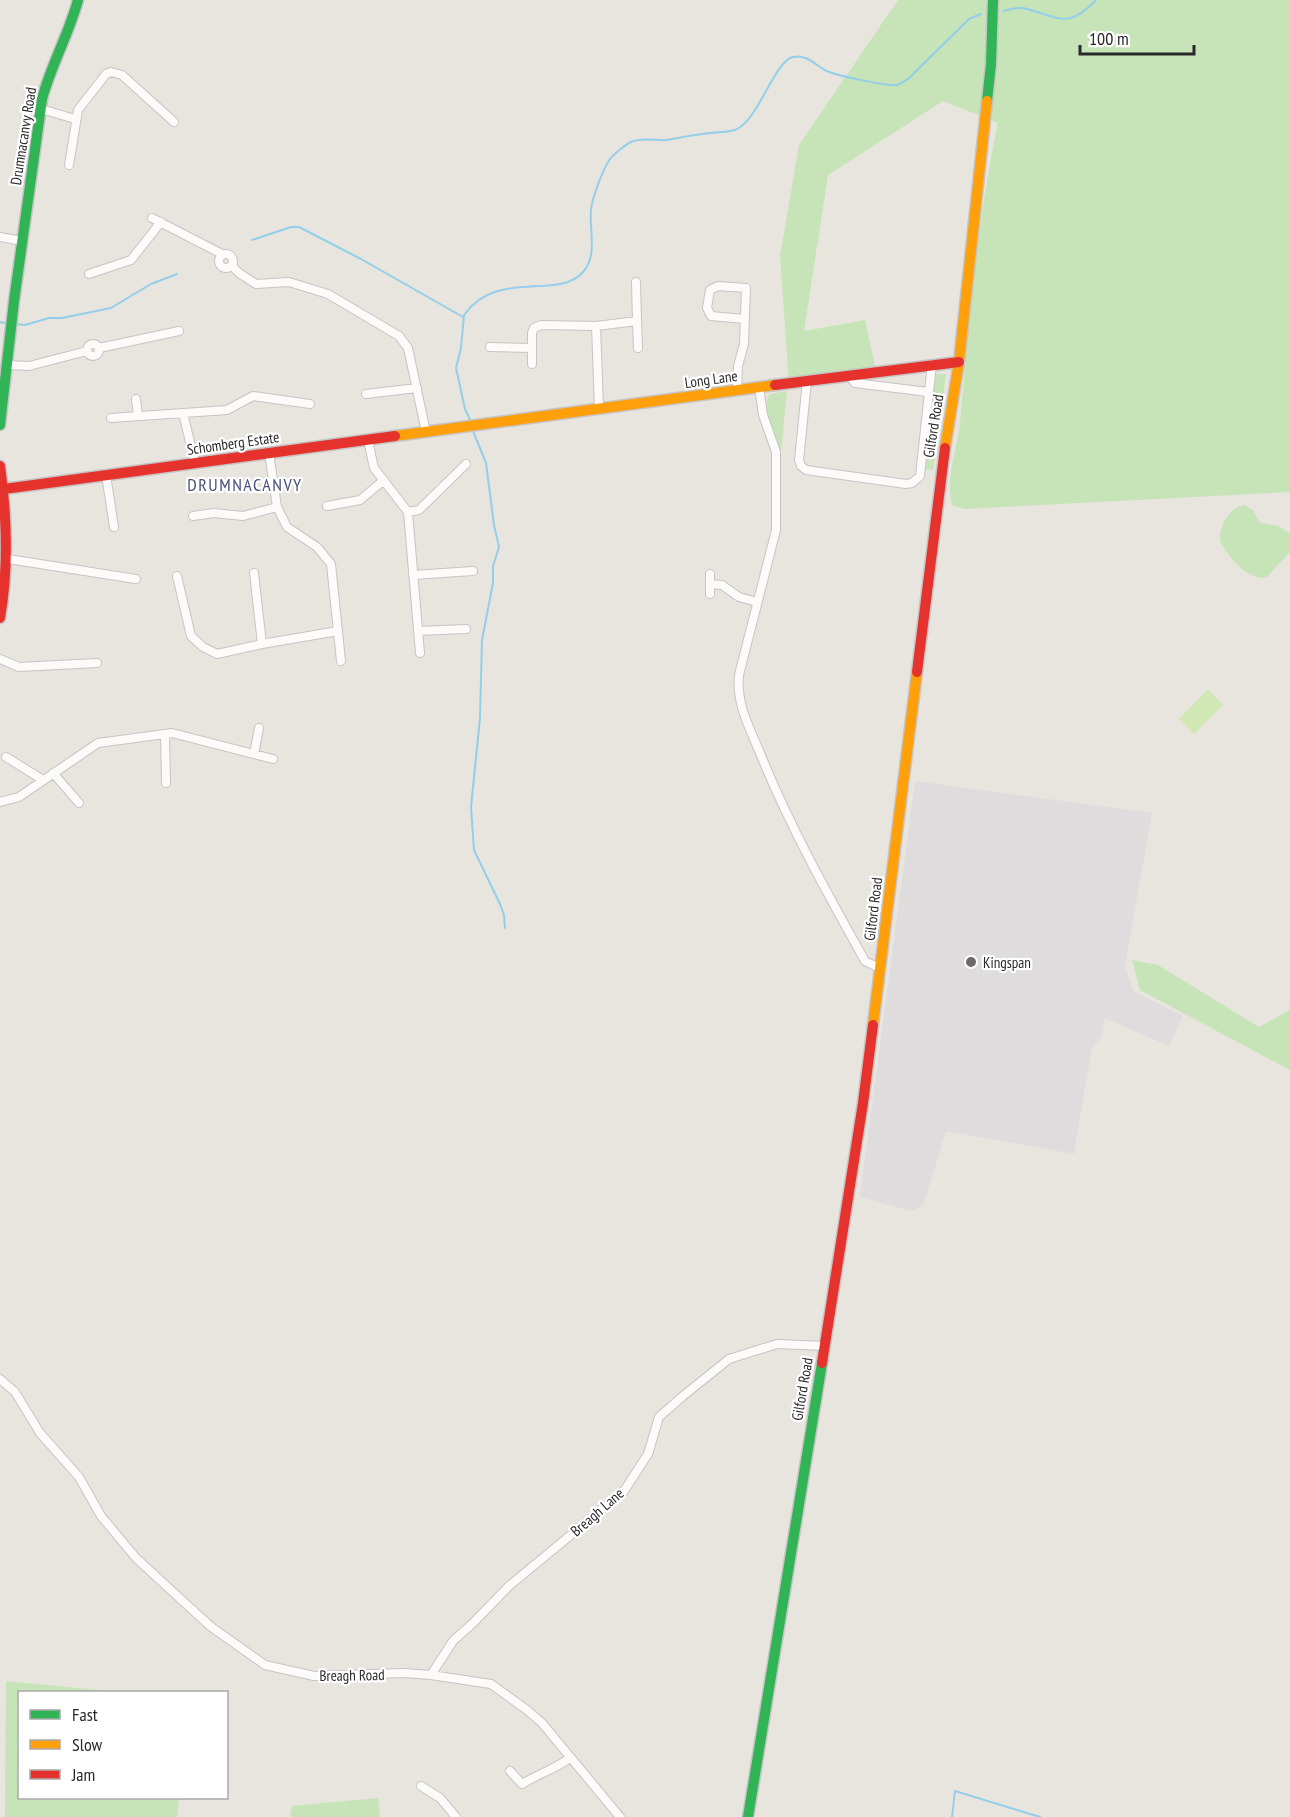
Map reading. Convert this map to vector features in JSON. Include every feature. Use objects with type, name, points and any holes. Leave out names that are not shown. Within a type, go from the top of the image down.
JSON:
[{"type":"main road","name":"Drumnacanvy Road","points":[[0,425],[22,241],[41,109],[48,75],[72,23],[78,0]]},
{"type":"main road","name":"Gilford Road","points":[[748,1817],[860,1125],[927,585],[959,362],[991,64],[993,0]]},
{"type":"main road","name":"Long Lane","points":[[472,426],[959,362]]},
{"type":"main road","name":"Schomberg Estate","points":[[4,489],[472,426]]},
{"type":"main road","points":[[0,466],[4,489],[4,537],[8,559],[0,618]]},
{"type":"street","points":[[69,165],[78,110],[106,74],[111,72],[122,75],[174,122]]},
{"type":"street","points":[[41,109],[75,119]]},
{"type":"street","points":[[152,218],[222,254],[219,261],[220,266],[225,268],[232,266],[256,284],[289,282],[328,294],[403,340],[408,348],[426,432]]},
{"type":"street","points":[[89,274],[130,260],[160,222]]},
{"type":"street","points":[[0,237],[22,241]]},
{"type":"street","points":[[636,282],[638,348]]},
{"type":"street","points":[[737,390],[738,366],[744,344],[745,319],[746,288],[714,287],[708,293],[708,313],[715,317],[745,319]]},
{"type":"street","points":[[532,364],[532,333],[536,326],[596,326],[637,321]]},
{"type":"street","points":[[596,326],[599,409]]},
{"type":"street","points":[[6,365],[29,366],[87,351],[87,347],[93,343],[99,348],[179,331]]},
{"type":"street","points":[[490,347],[532,348]]},
{"type":"street","points":[[807,381],[799,460],[801,465],[806,470],[906,484],[912,483],[920,476],[932,364]]},
{"type":"street","points":[[849,375],[855,383],[928,392]]},
{"type":"street","points":[[759,387],[764,415],[776,452],[776,530],[739,675],[740,704],[773,787],[805,852],[865,961],[881,969]]},
{"type":"street","points":[[366,394],[417,388]]},
{"type":"street","points":[[111,418],[227,410],[253,396],[309,404]]},
{"type":"street","points":[[136,399],[138,416]]},
{"type":"street","points":[[183,413],[195,463]]},
{"type":"street","points":[[368,440],[374,468],[408,512],[420,653]]},
{"type":"street","points":[[269,453],[277,507],[287,527],[317,547],[331,564],[341,661]]},
{"type":"street","points":[[408,512],[419,510],[466,464]]},
{"type":"street","points":[[106,475],[114,527]]},
{"type":"street","points":[[327,506],[360,500],[384,480]]},
{"type":"street","points":[[194,516],[214,513],[243,516],[277,507]]},
{"type":"street","points":[[8,559],[136,579]]},
{"type":"street","points":[[413,575],[473,571]]},
{"type":"street","points":[[254,573],[262,644]]},
{"type":"street","points":[[710,574],[710,594]]},
{"type":"street","points":[[177,576],[191,636],[203,647],[217,654],[338,632]]},
{"type":"street","points":[[710,584],[722,585],[739,597],[757,602]]},
{"type":"street","points":[[418,631],[466,629]]},
{"type":"street","points":[[0,659],[19,666],[97,663]]},
{"type":"street","points":[[254,754],[259,728]]},
{"type":"street","points":[[0,802],[20,797],[98,743],[172,733],[273,759]]},
{"type":"street","points":[[165,734],[166,783]]},
{"type":"street","points":[[6,757],[43,780]]},
{"type":"street","points":[[53,773],[79,802]]},
{"type":"street","name":"Breagh Lane","points":[[431,1674],[453,1641],[509,1586],[624,1491],[648,1454],[659,1416],[729,1359],[777,1344],[825,1346]]},
{"type":"street","name":"Breagh Road","points":[[0,1379],[15,1392],[39,1433],[79,1477],[101,1516],[136,1558],[210,1626],[265,1665],[314,1676],[431,1674],[491,1684],[542,1723],[620,1817]]},
{"type":"street","points":[[510,1771],[522,1784],[556,1768],[570,1758]]},
{"type":"street","points":[[421,1786],[440,1798],[456,1817]]},
{"type":"shaded area","points":[[915,781],[1152,813],[1125,966],[1133,991],[1183,1016],[1169,1046],[1105,1018],[1101,1038],[1092,1047],[1074,1154],[946,1131],[923,1206],[912,1211],[860,1197]]},
{"type":"green space","points":[[898,0],[986,0],[998,47],[996,0],[1290,0],[1290,492],[965,509],[952,505],[951,474],[960,423],[974,272],[984,197],[998,123],[943,101],[828,175],[804,331],[865,320],[876,371],[789,383],[780,256],[799,145]]},
{"type":"green space","points":[[934,374],[946,374],[933,470],[923,469]]},
{"type":"green space","points":[[787,391],[781,452],[771,431],[766,407],[770,394]]},
{"type":"green space","points":[[1244,505],[1253,510],[1260,523],[1278,526],[1290,533],[1290,552],[1267,577],[1260,578],[1246,572],[1233,560],[1220,541],[1221,529],[1226,518],[1234,510]]},
{"type":"green space","points":[[1208,689],[1223,705],[1194,734],[1179,719]]},
{"type":"green space","points":[[1132,960],[1158,965],[1259,1027],[1288,1011],[1290,1007],[1290,1070],[1140,990]]},
{"type":"green space","points":[[6,1681],[109,1691],[18,1691],[18,1799],[179,1799],[177,1817],[5,1817]]},
{"type":"green space","points":[[378,1798],[380,1817],[290,1817],[292,1806]]},
{"type":"waterway","points":[[1004,11],[1021,8],[1063,19],[1078,15],[1096,0]]},
{"type":"waterway","points":[[471,422],[465,409],[456,368],[461,348],[464,315],[478,301],[493,293],[510,288],[558,284],[572,280],[583,272],[588,266],[592,250],[593,198],[607,164],[620,150],[631,142],[639,140],[667,140],[735,130],[751,116],[779,69],[793,57],[804,57],[824,70],[842,76],[882,84],[899,84],[908,79],[969,19],[981,14]]},
{"type":"waterway","points":[[252,240],[291,227],[299,227],[463,317]]},
{"type":"waterway","points":[[16,324],[25,325],[49,318],[62,318],[111,308],[151,284],[177,274]]},
{"type":"waterway","points":[[0,322],[5,323]]},
{"type":"waterway","points":[[473,431],[486,463],[499,547],[493,566],[493,583],[482,640],[480,718],[471,807],[474,850],[500,904],[505,928]]},
{"type":"waterway","points":[[952,1817],[955,1791],[1040,1817]]},
{"type":"traffic: fast","points":[[0,425],[14,301],[42,99],[78,0]]},
{"type":"traffic: fast","points":[[987,101],[993,0]]},
{"type":"traffic: fast","points":[[748,1817],[822,1363]]},
{"type":"traffic: slow","points":[[945,448],[959,362],[987,101]]},
{"type":"traffic: slow","points":[[395,436],[775,385]]},
{"type":"traffic: slow","points":[[873,1025],[917,672]]},
{"type":"traffic: jam","points":[[775,385],[959,362]]},
{"type":"traffic: jam","points":[[4,489],[395,436]]},
{"type":"traffic: jam","points":[[917,672],[945,448]]},
{"type":"traffic: jam","points":[[0,466],[6,542],[5,580],[0,618]]},
{"type":"traffic: jam","points":[[822,1363],[873,1025]]},
{"type":"place","name":"Kingspan","points":[[971,962]]},
{"type":"district","name":"DRUMNACANVY","points":[[245,484]]}]
